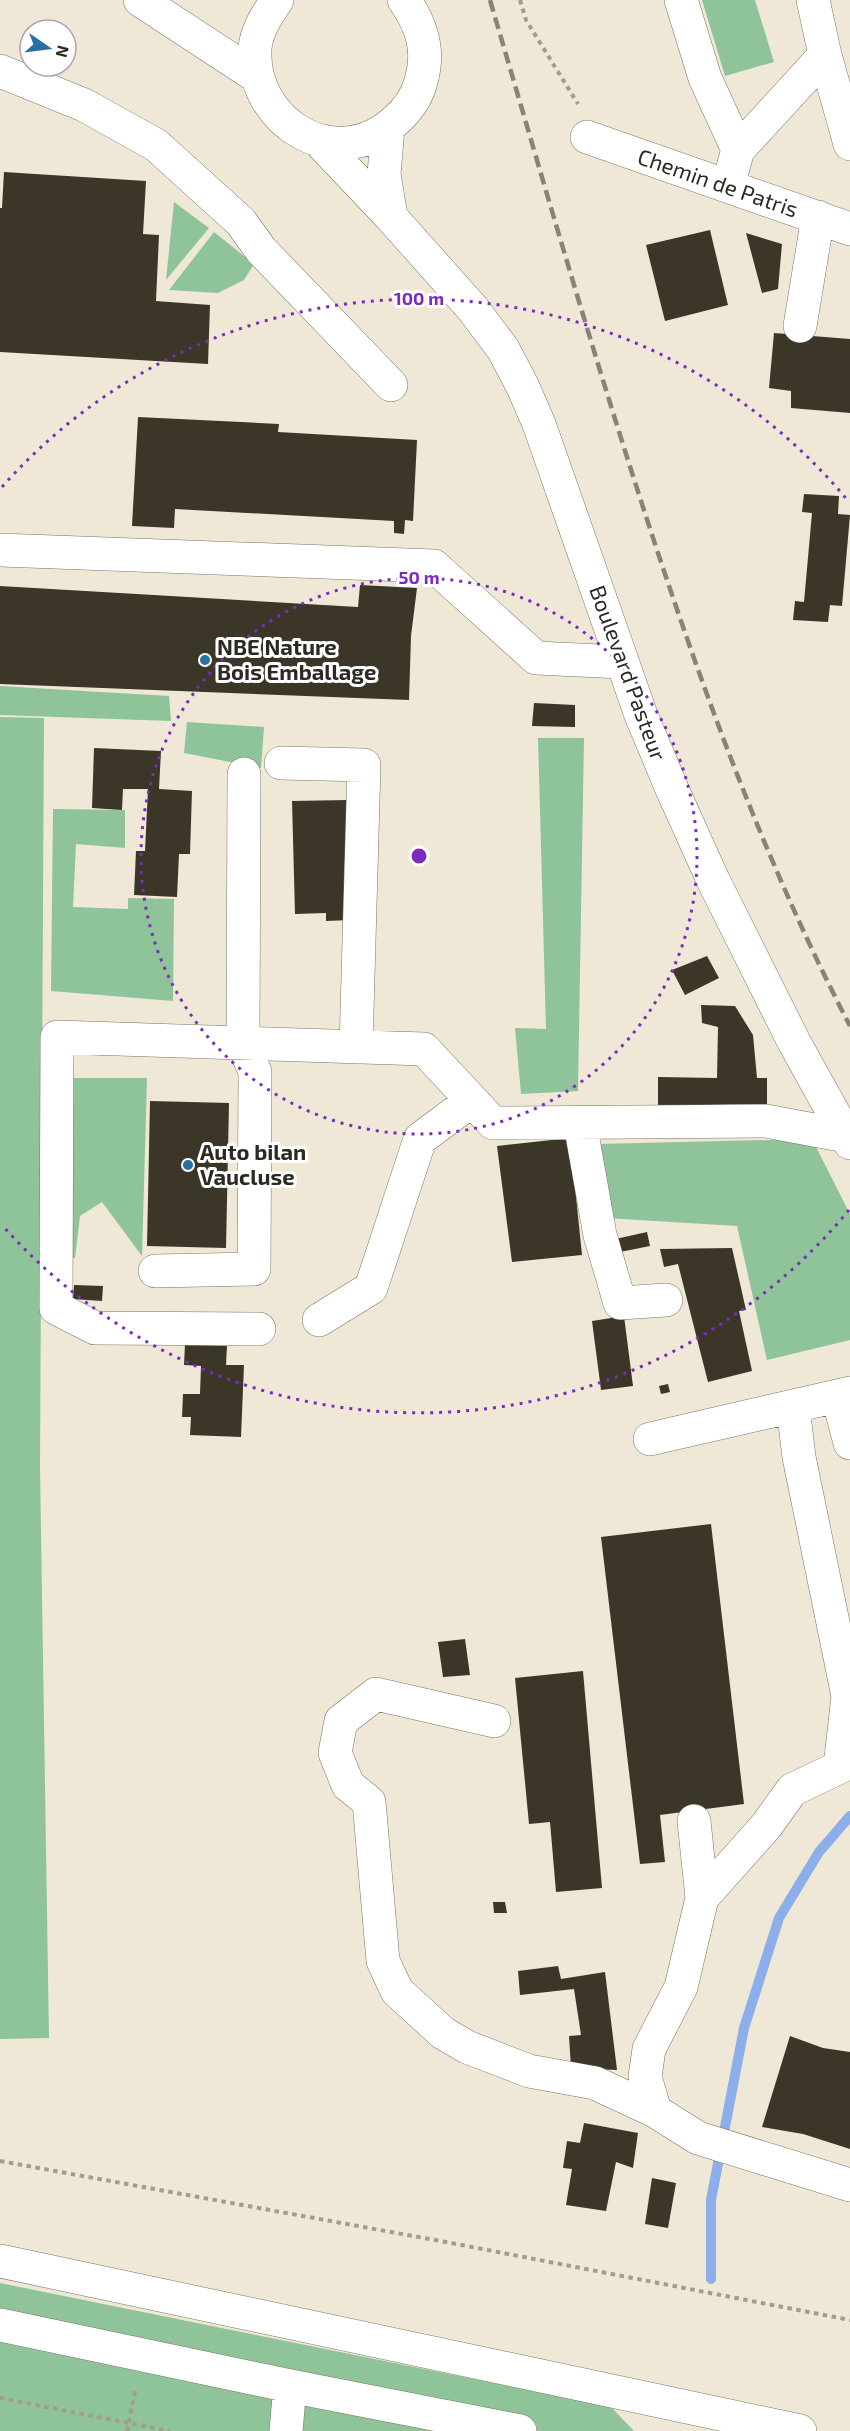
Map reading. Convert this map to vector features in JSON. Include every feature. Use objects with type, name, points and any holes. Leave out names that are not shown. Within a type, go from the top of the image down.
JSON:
[{"type":"street","points":[[140,0],[256,76]]},
{"type":"street","points":[[277,0],[263,20],[255,48],[256,76],[264,98],[278,117],[297,131],[318,140],[342,143],[366,139],[387,128],[406,112],[418,92],[425,69],[425,44],[418,21],[404,0]]},
{"type":"street","points":[[681,0],[705,78],[738,150]]},
{"type":"street","points":[[813,0],[825,55],[850,144]]},
{"type":"street","points":[[728,185],[738,150],[825,55]]},
{"type":"street","points":[[0,71],[84,105],[156,145],[241,222],[261,250],[391,385]]},
{"type":"street","points":[[387,128],[384,174],[391,216]]},
{"type":"street","name":"Chemin de Patris","points":[[587,137],[850,228]]},
{"type":"street","name":"Boulevard Pasteur","points":[[318,140],[391,216],[472,309],[503,349],[539,424],[641,715],[712,880],[794,1042],[848,1139]]},
{"type":"street","points":[[800,326],[818,217]]},
{"type":"street","points":[[0,550],[434,566],[536,658],[622,662]]},
{"type":"street","points":[[281,763],[364,765],[356,1047]]},
{"type":"street","points":[[155,1271],[254,1269],[255,1072],[243,1043],[244,774]]},
{"type":"street","points":[[259,1329],[95,1328],[56,1308],[57,1037],[424,1049],[493,1123],[766,1121],[848,1139]]},
{"type":"street","points":[[319,1320],[371,1288],[420,1139],[471,1101]]},
{"type":"street","points":[[580,1123],[600,1235],[620,1303],[666,1300]]},
{"type":"street","points":[[650,1439],[844,1395],[850,1443]]},
{"type":"street","points":[[702,1898],[767,1825],[792,1790],[840,1767],[848,1696],[799,1457],[793,1407]]},
{"type":"street","points":[[494,1721],[376,1694],[341,1721],[335,1753],[348,1785],[369,1802],[383,1961],[397,1991],[443,2033],[467,2047],[529,2071],[595,2083],[656,2111],[698,2138],[850,2185]]},
{"type":"street","points":[[656,2111],[645,2077],[649,2049],[681,1987],[702,1898],[694,1821]]},
{"type":"street","points":[[0,2261],[800,2431]]},
{"type":"street","points":[[0,2325],[290,2386],[520,2431]]},
{"type":"street","points":[[286,2431],[290,2386]]},
{"type":"path","points":[[520,0],[526,20],[577,100],[587,137]]},
{"type":"path","points":[[0,2161],[446,2242],[850,2320]]},
{"type":"path","points":[[127,2431],[142,2355]]},
{"type":"path","points":[[0,2398],[170,2431]]},
{"type":"green space","points":[[702,0],[755,0],[774,62],[725,76]]},
{"type":"green space","points":[[174,202],[209,228],[166,280]]},
{"type":"green space","points":[[214,232],[254,264],[244,280],[218,293],[169,290]]},
{"type":"green space","points":[[0,686],[169,696],[171,721],[0,715]]},
{"type":"green space","points":[[0,717],[44,718],[40,1467],[49,2038],[0,2039]]},
{"type":"green space","points":[[187,722],[264,727],[261,768],[184,753]]},
{"type":"green space","points":[[538,738],[584,738],[578,1091],[521,1094],[515,1028],[546,1029]]},
{"type":"green space","points":[[53,809],[125,810],[125,848],[76,844],[73,907],[128,909],[128,898],[174,899],[173,1001],[51,991]]},
{"type":"green space","points":[[67,1078],[147,1078],[142,1256],[102,1202],[80,1216],[75,1258],[65,1259]]},
{"type":"green space","points":[[812,1139],[850,1214],[850,1340],[767,1360],[737,1226],[605,1218],[597,1144]]},
{"type":"green space","points":[[0,2283],[611,2407],[634,2431],[0,2431]]},
{"type":"building","points":[[4,172],[146,181],[143,234],[159,235],[156,301],[210,305],[208,364],[0,352],[0,208],[2,208]]},
{"type":"building","points":[[710,230],[728,305],[665,321],[646,245]]},
{"type":"building","points":[[746,233],[782,244],[778,289],[762,293]]},
{"type":"building","points":[[774,333],[850,339],[850,413],[791,408],[791,391],[769,388]]},
{"type":"building","points":[[138,417],[279,424],[278,432],[417,440],[413,521],[405,520],[404,534],[394,533],[394,521],[175,509],[174,528],[132,526]]},
{"type":"building","points":[[804,494],[839,496],[838,514],[850,515],[842,606],[830,605],[828,622],[793,620],[795,601],[804,602],[812,513],[802,512]]},
{"type":"building","name":"NBE Nature Bois Emballage","points":[[360,585],[417,588],[411,636],[409,700],[0,684],[0,586],[358,607]]},
{"type":"building","points":[[534,703],[575,705],[575,727],[532,726]]},
{"type":"building","points":[[94,748],[161,751],[159,789],[192,791],[190,854],[179,854],[177,897],[134,895],[136,851],[145,851],[148,789],[123,789],[122,810],[92,808]]},
{"type":"building","points":[[348,800],[351,920],[326,921],[326,913],[295,914],[292,801]]},
{"type":"building","points":[[707,956],[719,978],[685,995],[672,970]]},
{"type":"building","points":[[701,1005],[735,1006],[753,1035],[757,1078],[767,1078],[767,1104],[658,1106],[658,1077],[717,1078],[718,1027],[702,1023]]},
{"type":"building","name":"Auto bilan Vaucluse","points":[[150,1101],[229,1103],[226,1248],[147,1246]]},
{"type":"building","points":[[570,1138],[582,1255],[512,1262],[497,1146]]},
{"type":"building","points":[[647,1232],[650,1246],[615,1253],[611,1240]]},
{"type":"building","points":[[732,1248],[746,1310],[739,1311],[752,1371],[708,1382],[678,1264],[664,1267],[660,1249]]},
{"type":"building","points":[[74,1285],[103,1286],[102,1301],[73,1299]]},
{"type":"building","points":[[624,1316],[633,1386],[601,1390],[592,1321]]},
{"type":"building","points":[[185,1344],[227,1346],[226,1365],[244,1365],[241,1437],[190,1435],[191,1417],[182,1417],[183,1394],[200,1394],[201,1366],[184,1365]]},
{"type":"building","points":[[668,1384],[670,1392],[661,1394],[659,1386]]},
{"type":"building","points":[[711,1524],[744,1804],[660,1815],[665,1862],[640,1864],[601,1537]]},
{"type":"building","points":[[465,1639],[470,1675],[443,1677],[438,1642]]},
{"type":"building","points":[[583,1671],[602,1888],[556,1892],[550,1822],[529,1824],[515,1678]]},
{"type":"building","points":[[493,1902],[505,1902],[507,1913],[494,1913]]},
{"type":"building","points":[[558,1966],[561,1979],[605,1972],[617,2070],[571,2068],[569,2036],[581,2035],[574,1989],[520,1995],[518,1971]]},
{"type":"building","points":[[790,2036],[823,2048],[850,2052],[850,2149],[803,2134],[762,2127]]},
{"type":"building","points":[[584,2123],[638,2133],[633,2168],[616,2162],[606,2211],[566,2205],[572,2169],[563,2168],[567,2141],[580,2143]]},
{"type":"building","points":[[652,2178],[676,2183],[668,2228],[645,2224]]},
{"type":"waterway","points":[[711,2279],[711,2200],[744,2028],[779,1918],[819,1852],[850,1816]]},
{"type":"railway","points":[[490,0],[613,413],[699,672],[768,852],[821,969],[850,1026]]},
{"type":"place","name":"NBE Nature Bois Emballage","points":[[205,660]]},
{"type":"place","name":"Auto bilan Vaucluse","points":[[188,1165]]}]
